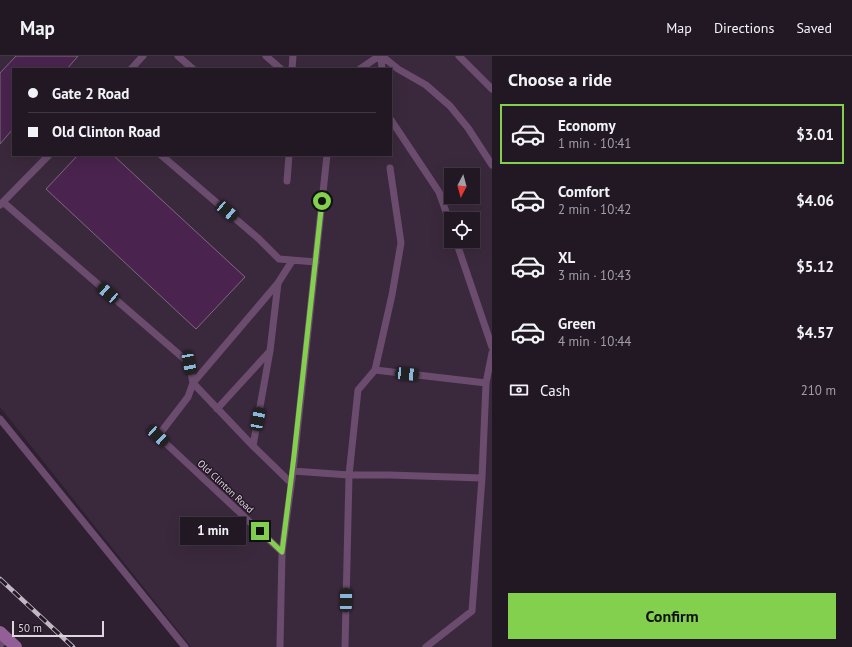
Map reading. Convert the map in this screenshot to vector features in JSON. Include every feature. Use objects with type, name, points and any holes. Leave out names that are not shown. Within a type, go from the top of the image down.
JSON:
[{"type":"main road","points":[[2,638],[16,647]]},
{"type":"lane","points":[[132,68],[143,56]]},
{"type":"lane","points":[[178,56],[192,68]]},
{"type":"lane","points":[[266,56],[280,68]]},
{"type":"lane","points":[[292,68],[293,56]]},
{"type":"lane","points":[[362,68],[381,56]]},
{"type":"lane","points":[[381,56],[382,68]]},
{"type":"lane","points":[[381,56],[398,69],[426,85],[450,106],[468,128],[492,166]]},
{"type":"lane","points":[[459,56],[492,89]]},
{"type":"lane","points":[[392,122],[439,192],[446,212]]},
{"type":"lane","points":[[48,156],[1,204],[189,363],[193,383],[252,446],[291,483]]},
{"type":"lane","points":[[162,156],[259,239],[279,259],[316,262]]},
{"type":"lane","points":[[287,181],[289,156]]},
{"type":"lane","points":[[280,647],[282,552],[293,471],[327,156]]},
{"type":"lane","points":[[345,647],[349,475],[358,390],[375,370],[392,295],[401,243],[390,168]]},
{"type":"lane","points":[[458,248],[492,347]]},
{"type":"lane","points":[[193,383],[278,284],[292,261]]},
{"type":"lane","points":[[252,446],[270,351],[278,284]]},
{"type":"lane","points":[[217,409],[270,351]]},
{"type":"lane","points":[[426,647],[472,612],[482,478],[486,383],[492,353]]},
{"type":"lane","points":[[375,370],[486,383]]},
{"type":"lane","name":"Old Clinton Road","points":[[193,383],[188,397],[158,436],[282,552]]},
{"type":"lane","points":[[0,419],[185,647]]},
{"type":"lane","points":[[293,471],[349,475],[389,474],[482,478]]},
{"type":"shaded area","points":[[0,56],[492,56],[492,647],[191,647],[0,407]]},
{"type":"building","points":[[16,56],[78,56],[68,68],[12,68],[12,130],[0,144],[0,73]]},
{"type":"building","points":[[77,156],[114,156],[245,277],[196,329],[46,189]]},
{"type":"railway","points":[[0,579],[73,647]]},
{"type":"route","points":[[260,531],[282,552],[322,201]]}]
